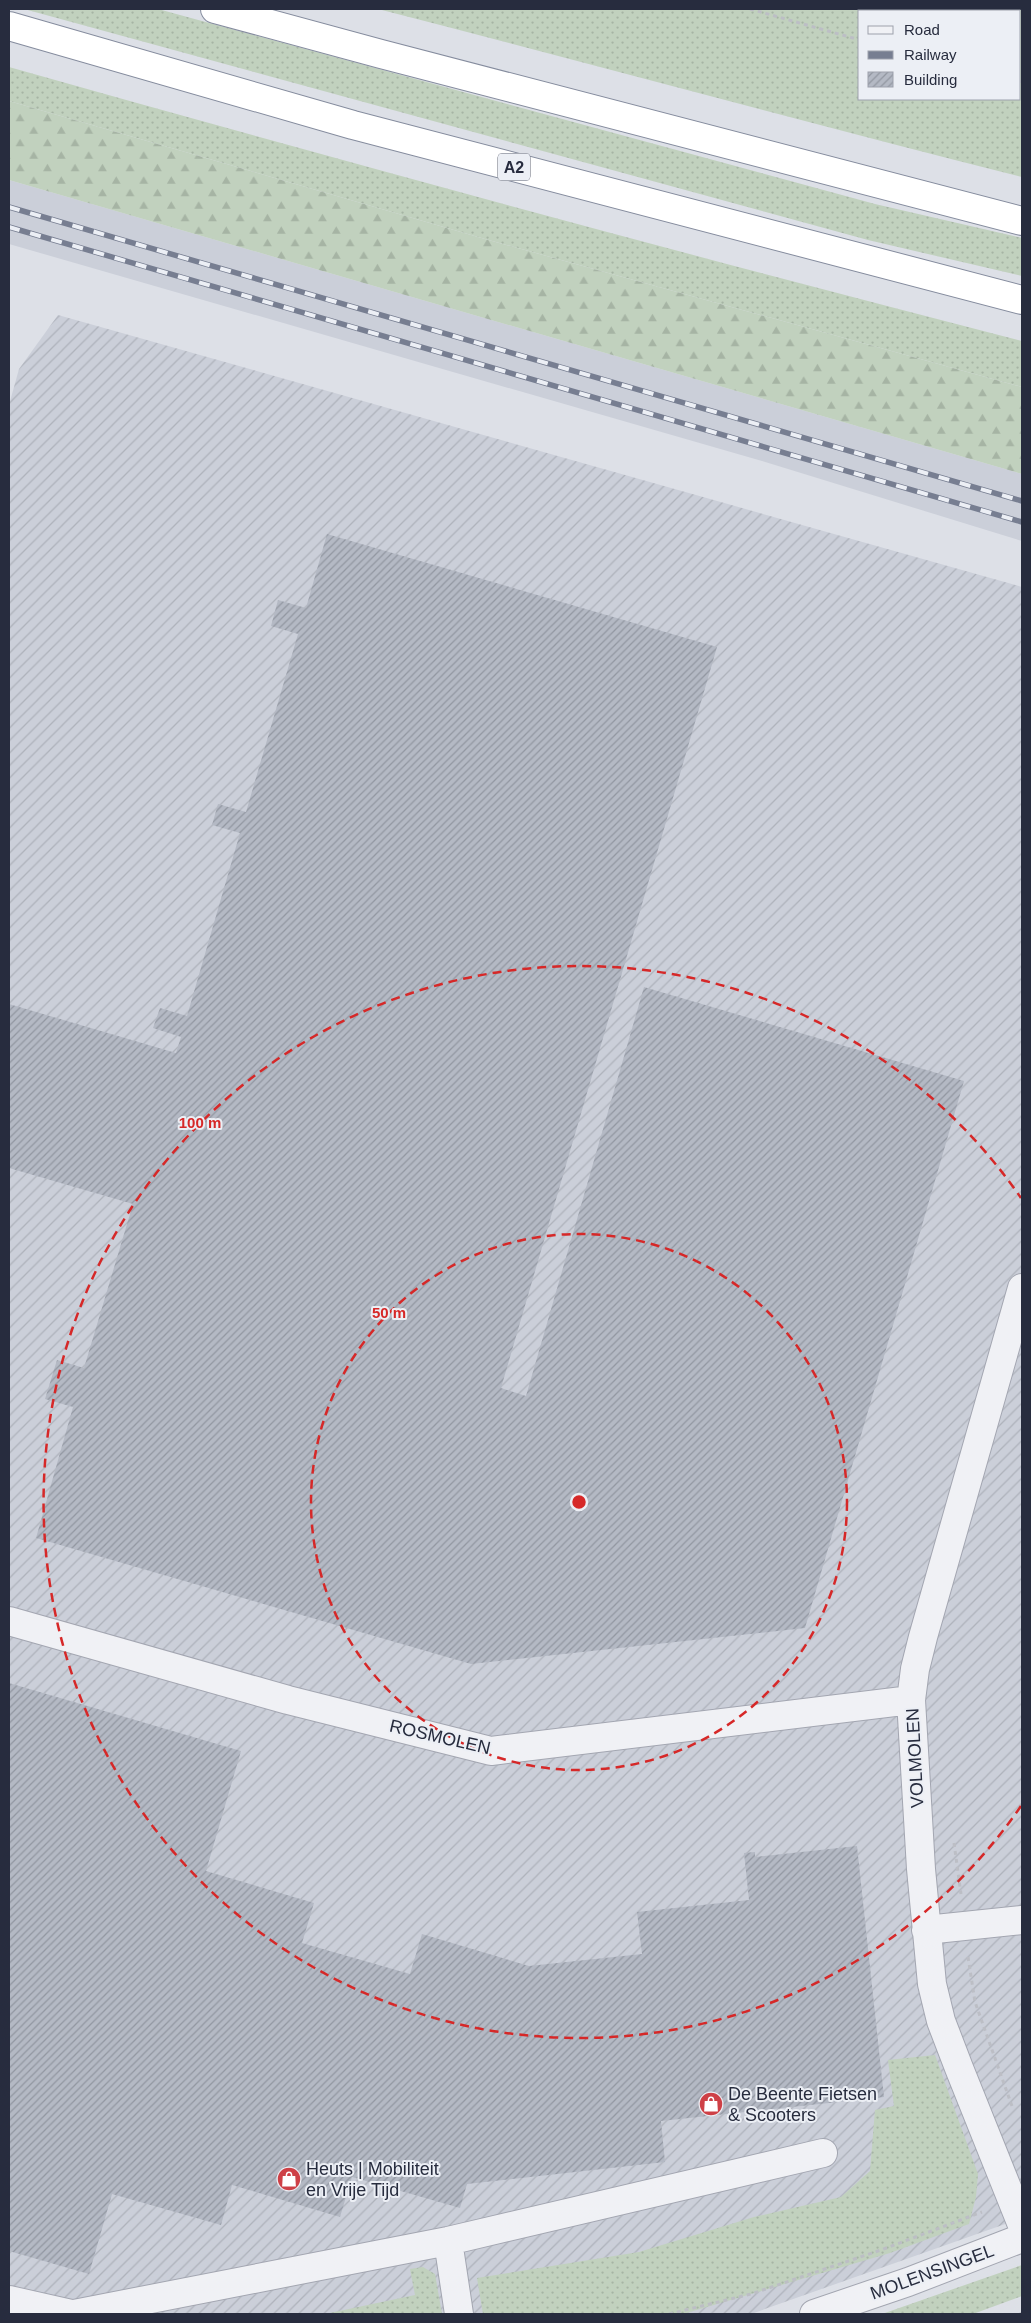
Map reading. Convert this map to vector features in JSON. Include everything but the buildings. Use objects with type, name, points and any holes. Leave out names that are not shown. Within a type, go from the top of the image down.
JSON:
[{"type":"highway","points":[[215,9],[380,54],[1022,221]]},
{"type":"highway","name":"A2","points":[[9,26],[363,127],[1022,300]]},
{"type":"street","name":"VOLMOLEN","points":[[1017,2213],[941,2021],[932,1984],[926,1930],[911,1700],[915,1669],[923,1637],[1022,1288]]},
{"type":"street","name":"ROSMOLEN","points":[[9,1620],[288,1700],[491,1751],[911,1700]]},
{"type":"street","points":[[926,1930],[1022,1920]]},
{"type":"street","points":[[9,2300],[72,2314],[448,2241],[823,2153]]},
{"type":"street","name":"MOLENSINGEL","points":[[814,2314],[908,2282],[1022,2238]]},
{"type":"street","points":[[448,2241],[459,2314]]},
{"type":"path","points":[[750,9],[858,39]]},
{"type":"path","points":[[669,2314],[760,2291],[881,2250],[1017,2213]]},
{"type":"shaded area","points":[[9,180],[1022,474],[1022,541],[762,461],[9,244]]},
{"type":"shaded area","points":[[58,315],[1022,587],[1022,2218],[751,2314],[9,2314],[9,405],[19,369]]},
{"type":"green space","points":[[24,9],[158,9],[875,204],[1022,238],[1022,276],[868,240]]},
{"type":"green space","points":[[378,9],[1022,9],[1022,177]]},
{"type":"green space","points":[[924,9],[976,9],[974,10]]},
{"type":"green space","points":[[9,67],[515,207],[1022,341],[1022,387],[485,239],[9,101]]},
{"type":"green space","points":[[9,101],[485,239],[1022,387],[1022,474],[9,180]]},
{"type":"green space","points":[[935,2055],[978,2174],[976,2197],[969,2224],[890,2253],[683,2314],[483,2314],[477,2278],[639,2252],[754,2217],[841,2197],[870,2171],[875,2110],[894,2106],[888,2060]]},
{"type":"green space","points":[[1022,2265],[1022,2296],[973,2314],[882,2314]]},
{"type":"green space","points":[[423,2267],[435,2274],[442,2314],[325,2314],[415,2295],[410,2269]]},
{"type":"railway","points":[[9,207],[1022,501]]},
{"type":"railway","points":[[9,227],[1022,522]]},
{"type":"place","name":"De Beente Fietsen & Scooters","points":[[711,2104]]},
{"type":"place","name":"Heuts | Mobiliteit en Vrije Tijd","points":[[289,2179]]}]
